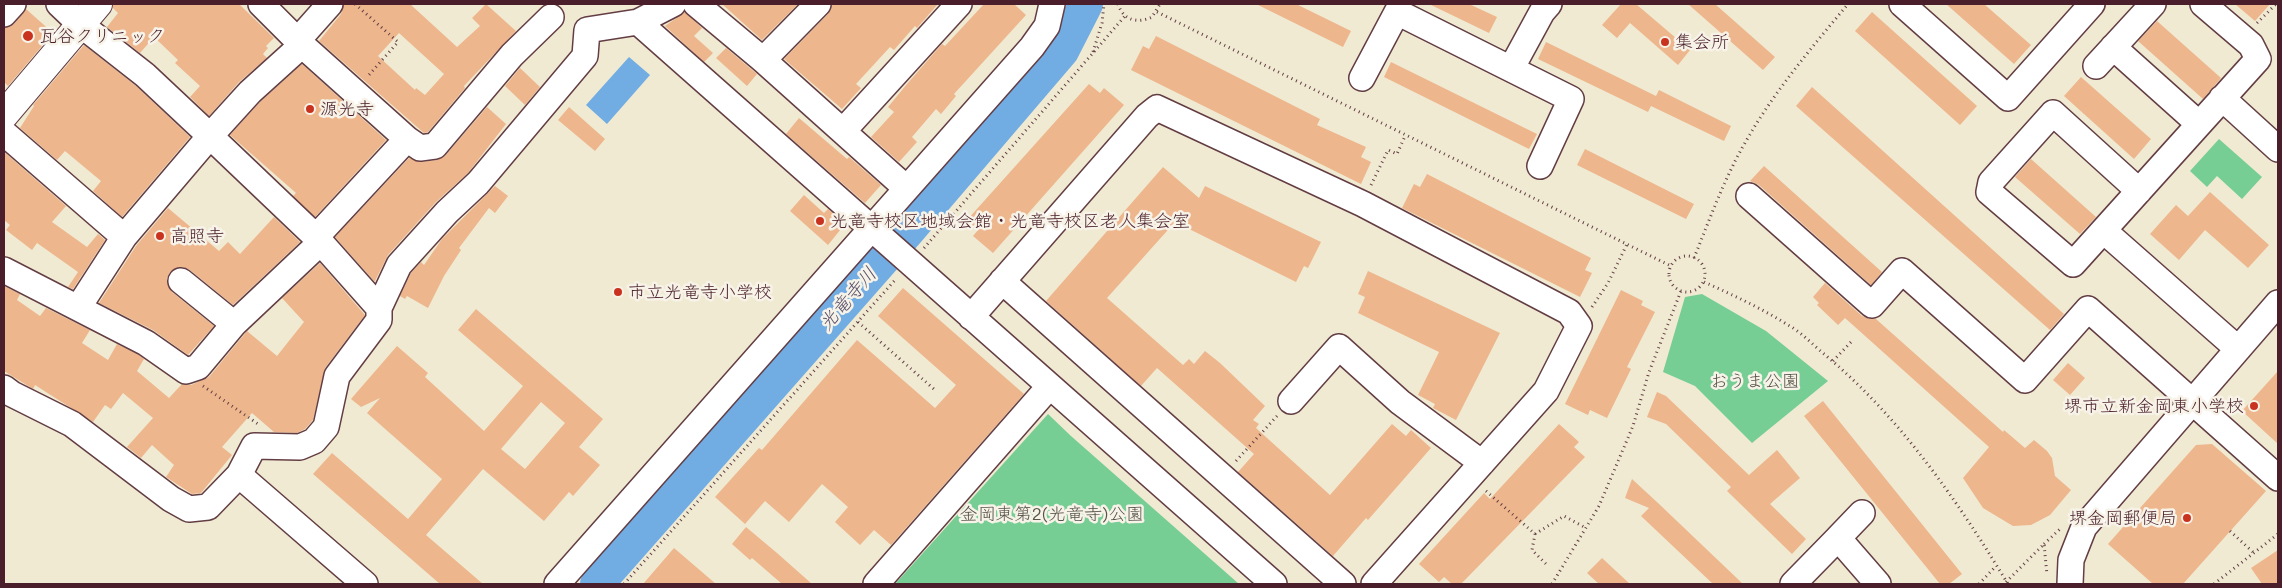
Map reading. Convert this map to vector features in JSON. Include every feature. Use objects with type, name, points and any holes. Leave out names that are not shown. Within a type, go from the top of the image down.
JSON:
[{"type":"main road","points":[[4,115],[98,4]]},
{"type":"street","points":[[4,14],[13,4]]},
{"type":"street","points":[[59,4],[80,24],[145,75],[210,136],[318,240],[379,308]]},
{"type":"street","points":[[261,4],[354,92],[407,139],[420,148],[435,146],[512,55],[545,10],[567,30],[587,30],[638,22],[673,4]]},
{"type":"street","points":[[78,308],[124,237],[210,136],[250,92],[300,42],[330,4]]},
{"type":"street","points":[[696,4],[763,60],[906,188]]},
{"type":"street","points":[[763,60],[818,4]]},
{"type":"street","points":[[844,131],[959,4]]},
{"type":"street","points":[[557,584],[878,234],[906,188],[1032,46],[1047,26],[1052,4]]},
{"type":"street","points":[[1511,70],[1542,12],[1549,4]]},
{"type":"street","points":[[1902,4],[2008,98],[2092,4]]},
{"type":"street","points":[[2096,66],[2152,4]]},
{"type":"street","points":[[2139,191],[2053,113],[1991,182],[1989,192],[2073,264],[2104,231],[2258,59],[2250,45],[2203,4]]},
{"type":"street","points":[[1362,78],[1397,12],[1571,99],[1540,166]]},
{"type":"street","points":[[638,22],[878,234],[906,263],[971,317],[1274,584]]},
{"type":"street","points":[[4,388],[72,424],[170,499],[190,509],[208,507],[239,475],[254,446],[300,447],[314,441],[326,427],[337,376],[379,320],[379,308],[399,266],[448,212],[478,183],[585,56],[587,30]]},
{"type":"street","points":[[2113,47],[2199,124]]},
{"type":"street","points":[[2222,98],[2278,149]]},
{"type":"street","points":[[971,317],[1147,116],[1157,108],[1363,204],[1568,312],[1579,326],[1546,391],[1374,584]]},
{"type":"street","points":[[4,133],[124,237]]},
{"type":"street","points":[[4,270],[146,343],[186,371],[198,367],[234,324],[318,240],[407,139]]},
{"type":"street","points":[[1749,196],[1872,305],[1902,271],[2025,380],[2088,308],[2192,401],[2277,488]]},
{"type":"street","points":[[2104,231],[2238,349]]},
{"type":"street","points":[[182,281],[234,324]]},
{"type":"street","points":[[1002,282],[1342,584]]},
{"type":"street","points":[[2070,584],[2071,560],[2084,527],[2278,303]]},
{"type":"street","points":[[1291,401],[1339,347],[1476,470]]},
{"type":"street","points":[[876,584],[1049,387]]},
{"type":"street","points":[[239,475],[364,584]]},
{"type":"street","points":[[1793,584],[1862,513]]},
{"type":"street","points":[[1838,538],[1878,584]]},
{"type":"path","points":[[354,92],[398,42],[355,4]]},
{"type":"path","points":[[1092,55],[1102,23],[1104,4]]},
{"type":"path","points":[[1118,4],[1125,16],[1138,21],[1146,20],[1157,12],[1160,4]]},
{"type":"path","points":[[1694,258],[1723,185],[1749,135],[1793,71],[1848,4]]},
{"type":"path","points":[[1157,12],[1404,136],[1671,266]]},
{"type":"path","points":[[624,584],[858,322],[906,263],[1125,16]]},
{"type":"path","points":[[1363,204],[1388,150],[1397,154],[1404,136]]},
{"type":"path","points":[[1579,326],[1608,283],[1627,244]]},
{"type":"path","points":[[1678,258],[1694,258],[1703,265],[1704,282],[1692,292],[1681,291],[1676,288],[1670,278],[1671,266],[1678,258]]},
{"type":"path","points":[[1704,282],[1742,299],[1790,326],[1833,361],[1890,416],[1958,505],[2007,583],[2044,544],[2048,584]]},
{"type":"path","points":[[1552,584],[1598,506],[1632,426],[1649,372],[1681,291]]},
{"type":"path","points":[[858,322],[935,390]]},
{"type":"path","points":[[1833,361],[1851,342]]},
{"type":"path","points":[[186,371],[209,392],[289,447]]},
{"type":"path","points":[[1222,476],[1291,401]]},
{"type":"path","points":[[1476,470],[1535,534]]},
{"type":"path","points":[[1548,566],[1532,550],[1535,534],[1564,516],[1586,528]]},
{"type":"path","points":[[2230,531],[2254,553]]},
{"type":"path","points":[[2214,584],[2278,534]]},
{"type":"path","points":[[1979,584],[1996,566]]},
{"type":"green space","points":[[2219,139],[2262,177],[2242,199],[2217,176],[2207,187],[2190,171]]},
{"type":"green space","name":"おうま公園","points":[[1702,294],[1766,331],[1828,381],[1752,443],[1695,386],[1663,372],[1685,297]]},
{"type":"green space","name":"金岡東第2(光竜寺)公園","points":[[1048,414],[1071,436],[1239,584],[895,584]]},
{"type":"water","points":[[629,57],[650,75],[607,124],[586,105]]},
{"type":"building","points":[[113,4],[239,4],[274,38],[266,46],[268,48],[263,54],[267,58],[239,82],[209,116],[190,97],[200,86],[175,63],[178,60],[154,37],[140,53],[107,27],[118,13],[113,8]]},
{"type":"building","points":[[344,4],[410,4],[457,47],[480,26],[472,18],[486,4],[516,31],[464,86],[465,88],[428,132],[424,133],[319,41],[341,14]],"holes":[[[399,33],[444,74],[425,95],[416,88],[415,90],[378,56]]]},
{"type":"building","points":[[722,4],[798,4],[762,40]]},
{"type":"building","points":[[832,4],[938,4],[894,50],[890,47],[856,84],[861,88],[842,109],[784,59],[828,14]]},
{"type":"building","points":[[984,4],[1014,4],[1026,15],[954,94],[956,96],[941,114],[936,109],[912,137],[917,142],[899,162],[871,137],[894,112],[888,107],[907,84],[942,44],[945,46]]},
{"type":"building","points":[[1256,4],[1296,4],[1351,31],[1343,47]]},
{"type":"building","points":[[1429,4],[1469,4],[1497,17],[1489,33]]},
{"type":"building","points":[[1621,4],[1636,4],[1690,50],[1678,65],[1630,23],[1617,38],[1602,25]]},
{"type":"building","points":[[1688,4],[1715,4],[1775,57],[1763,70]]},
{"type":"building","points":[[1946,4],[1984,4],[2031,45],[2014,64]]},
{"type":"building","points":[[2235,4],[2270,4],[2255,21]]},
{"type":"building","points":[[26,9],[53,33],[8,86],[4,82],[4,28],[14,24]]},
{"type":"building","points":[[685,12],[702,28],[694,36],[713,53],[704,62],[665,26]]},
{"type":"building","points":[[1872,12],[1977,106],[1960,125],[1855,31]]},
{"type":"building","points":[[2157,21],[2221,78],[2203,99],[2138,41]]},
{"type":"building","points":[[1156,36],[1320,119],[1317,125],[1366,147],[1361,157],[1371,162],[1361,184],[1131,70],[1143,46],[1149,49]]},
{"type":"building","points":[[1546,42],[1656,96],[1659,90],[1731,126],[1724,141],[1651,106],[1648,112],[1538,59]]},
{"type":"building","points":[[84,45],[136,86],[190,137],[122,217],[93,191],[101,181],[65,151],[57,160],[20,128],[33,105]]},
{"type":"building","points":[[726,48],[757,74],[747,86],[716,58]]},
{"type":"building","points":[[1391,62],[1537,134],[1529,149],[1384,77]]},
{"type":"building","points":[[302,64],[386,140],[315,217],[293,196],[296,193],[230,135],[260,102]]},
{"type":"building","points":[[520,68],[540,87],[525,105],[505,86]]},
{"type":"building","points":[[2081,77],[2151,139],[2134,159],[2064,96]]},
{"type":"building","points":[[1089,84],[1100,93],[1104,88],[1124,105],[993,253],[973,236],[978,230],[967,220]]},
{"type":"building","points":[[1812,87],[2064,314],[2050,330],[1796,106]]},
{"type":"building","points":[[487,107],[506,124],[468,173],[436,202],[388,255],[374,281],[335,237],[409,158],[422,162],[437,160],[445,156]]},
{"type":"building","points":[[569,107],[605,139],[595,151],[558,120]]},
{"type":"building","points":[[799,118],[881,185],[865,203],[786,134]]},
{"type":"building","points":[[1585,149],[1694,204],[1686,219],[1577,165]]},
{"type":"building","points":[[4,152],[66,206],[52,222],[87,247],[98,234],[105,240],[73,289],[68,287],[78,272],[37,243],[32,250],[6,230],[10,225],[4,220]]},
{"type":"building","points":[[2031,159],[2096,217],[2080,234],[2015,177]]},
{"type":"building","points":[[1764,166],[1882,272],[1871,285],[1759,185],[1750,181]]},
{"type":"building","points":[[1163,167],[1199,198],[1205,186],[1321,242],[1308,268],[1304,266],[1296,282],[1175,222],[1107,298],[1183,365],[1189,359],[1194,364],[1205,351],[1220,363],[1265,406],[1253,420],[1259,424],[1256,428],[1330,495],[1392,424],[1406,436],[1411,430],[1431,448],[1368,520],[1366,518],[1333,556],[1238,472],[1254,454],[1157,368],[1141,386],[1046,301]]},
{"type":"building","points":[[1427,174],[1591,258],[1585,270],[1592,273],[1580,297],[1402,208],[1414,184],[1420,187]]},
{"type":"building","points":[[495,186],[508,196],[495,213],[489,208],[459,248],[461,250],[444,276],[428,308],[407,296],[405,299],[400,296],[411,273],[421,262],[424,265],[442,239]]},
{"type":"building","points":[[2210,192],[2269,245],[2248,268],[2205,230],[2179,260],[2150,234],[2176,205],[2188,216]]},
{"type":"building","name":"光竜寺校区地域会館・光竜寺校区老人集会室","points":[[804,195],[824,213],[828,209],[845,224],[828,245],[790,211]]},
{"type":"building","points":[[168,208],[219,251],[228,242],[240,254],[274,217],[300,242],[233,305],[190,270],[183,267],[170,272],[167,279],[172,292],[214,326],[188,355],[153,330],[99,303],[136,246]]},
{"type":"building","points":[[320,263],[365,315],[325,368],[313,420],[305,429],[297,433],[274,432],[252,413],[222,447],[232,455],[201,493],[192,494],[166,477],[174,465],[152,445],[141,458],[127,447],[153,418],[123,393],[111,409],[105,405],[93,422],[35,385],[33,389],[4,371],[4,286],[20,294],[17,300],[40,316],[46,308],[90,330],[82,343],[108,360],[117,344],[139,355],[144,359],[137,371],[169,398],[182,384],[191,385],[209,377],[247,331],[277,356],[304,322],[282,298]]},
{"type":"building","points":[[1368,271],[1500,333],[1456,420],[1433,408],[1435,404],[1418,395],[1439,352],[1358,313],[1365,297],[1358,294]]},
{"type":"building","points":[[1825,283],[1862,316],[1876,319],[2003,432],[2004,430],[2025,448],[2034,440],[2047,451],[2052,458],[2055,476],[2071,490],[2050,515],[2031,525],[2013,526],[1983,508],[1963,478],[1989,447],[1845,318],[1838,325],[1817,305],[1819,303],[1813,297]]},
{"type":"building","points":[[903,288],[1024,394],[891,545],[874,530],[860,545],[835,522],[848,507],[822,484],[789,522],[765,501],[745,524],[715,497],[759,448],[762,450],[857,340],[935,408],[956,385],[878,316]]},
{"type":"building","points":[[1621,290],[1643,301],[1641,305],[1655,312],[1627,367],[1631,369],[1607,418],[1590,410],[1588,415],[1565,404]]},
{"type":"building","points":[[476,309],[603,419],[579,447],[600,465],[573,496],[569,492],[544,521],[483,469],[426,535],[483,584],[440,584],[313,474],[332,453],[408,519],[442,479],[367,413],[380,398],[361,407],[351,399],[397,346],[428,373],[425,377],[484,431],[523,386],[458,330]],"holes":[[[541,402],[565,423],[525,469],[501,449]]]},
{"type":"building","points":[[2068,363],[2085,378],[2070,395],[2053,380]]},
{"type":"building","points":[[2278,371],[2278,444],[2242,411]]},
{"type":"building","points":[[1657,392],[1666,396],[1749,475],[1777,450],[1800,478],[1770,504],[1806,539],[1792,554],[1727,491],[1731,487],[1666,424],[1647,417]]},
{"type":"building","points":[[1823,401],[1962,574],[1949,584],[1940,584],[1804,416]]},
{"type":"building","points":[[1559,424],[1579,442],[1574,447],[1585,457],[1461,584],[1452,584],[1444,577],[1439,582],[1419,564],[1484,493],[1490,499]]},
{"type":"building","points":[[2212,444],[2266,491],[2183,584],[2153,584],[2108,544],[2196,445]]},
{"type":"building","points":[[1632,479],[1743,584],[1713,584],[1641,516],[1649,508],[1625,498]]},
{"type":"building","points":[[746,527],[812,584],[782,584],[752,558],[750,560],[732,544]]},
{"type":"building","points":[[674,548],[716,584],[643,584]]},
{"type":"building","points":[[2278,550],[2278,584],[2262,584],[2251,568]]},
{"type":"building","points":[[1602,558],[1630,584],[1599,584],[1587,573]]},
{"type":"waterway","name":"光竜寺川","points":[[597,584],[908,231],[1062,51],[1086,4]]},
{"type":"place","name":"瓦谷クリニック","points":[[28,36]]},
{"type":"place","name":"集会所","points":[[1665,42]]},
{"type":"place","name":"源光寺","points":[[310,109]]},
{"type":"place","name":"光竜寺校区地域会館・光竜寺校区老人集会室","points":[[820,221]]},
{"type":"place","name":"高照寺","points":[[160,236]]},
{"type":"place","name":"市立光竜寺小学校","points":[[618,292]]},
{"type":"place","name":"堺市立新金岡東小学校","points":[[2254,406]]},
{"type":"place","name":"堺金岡郵便局","points":[[2187,518]]}]
